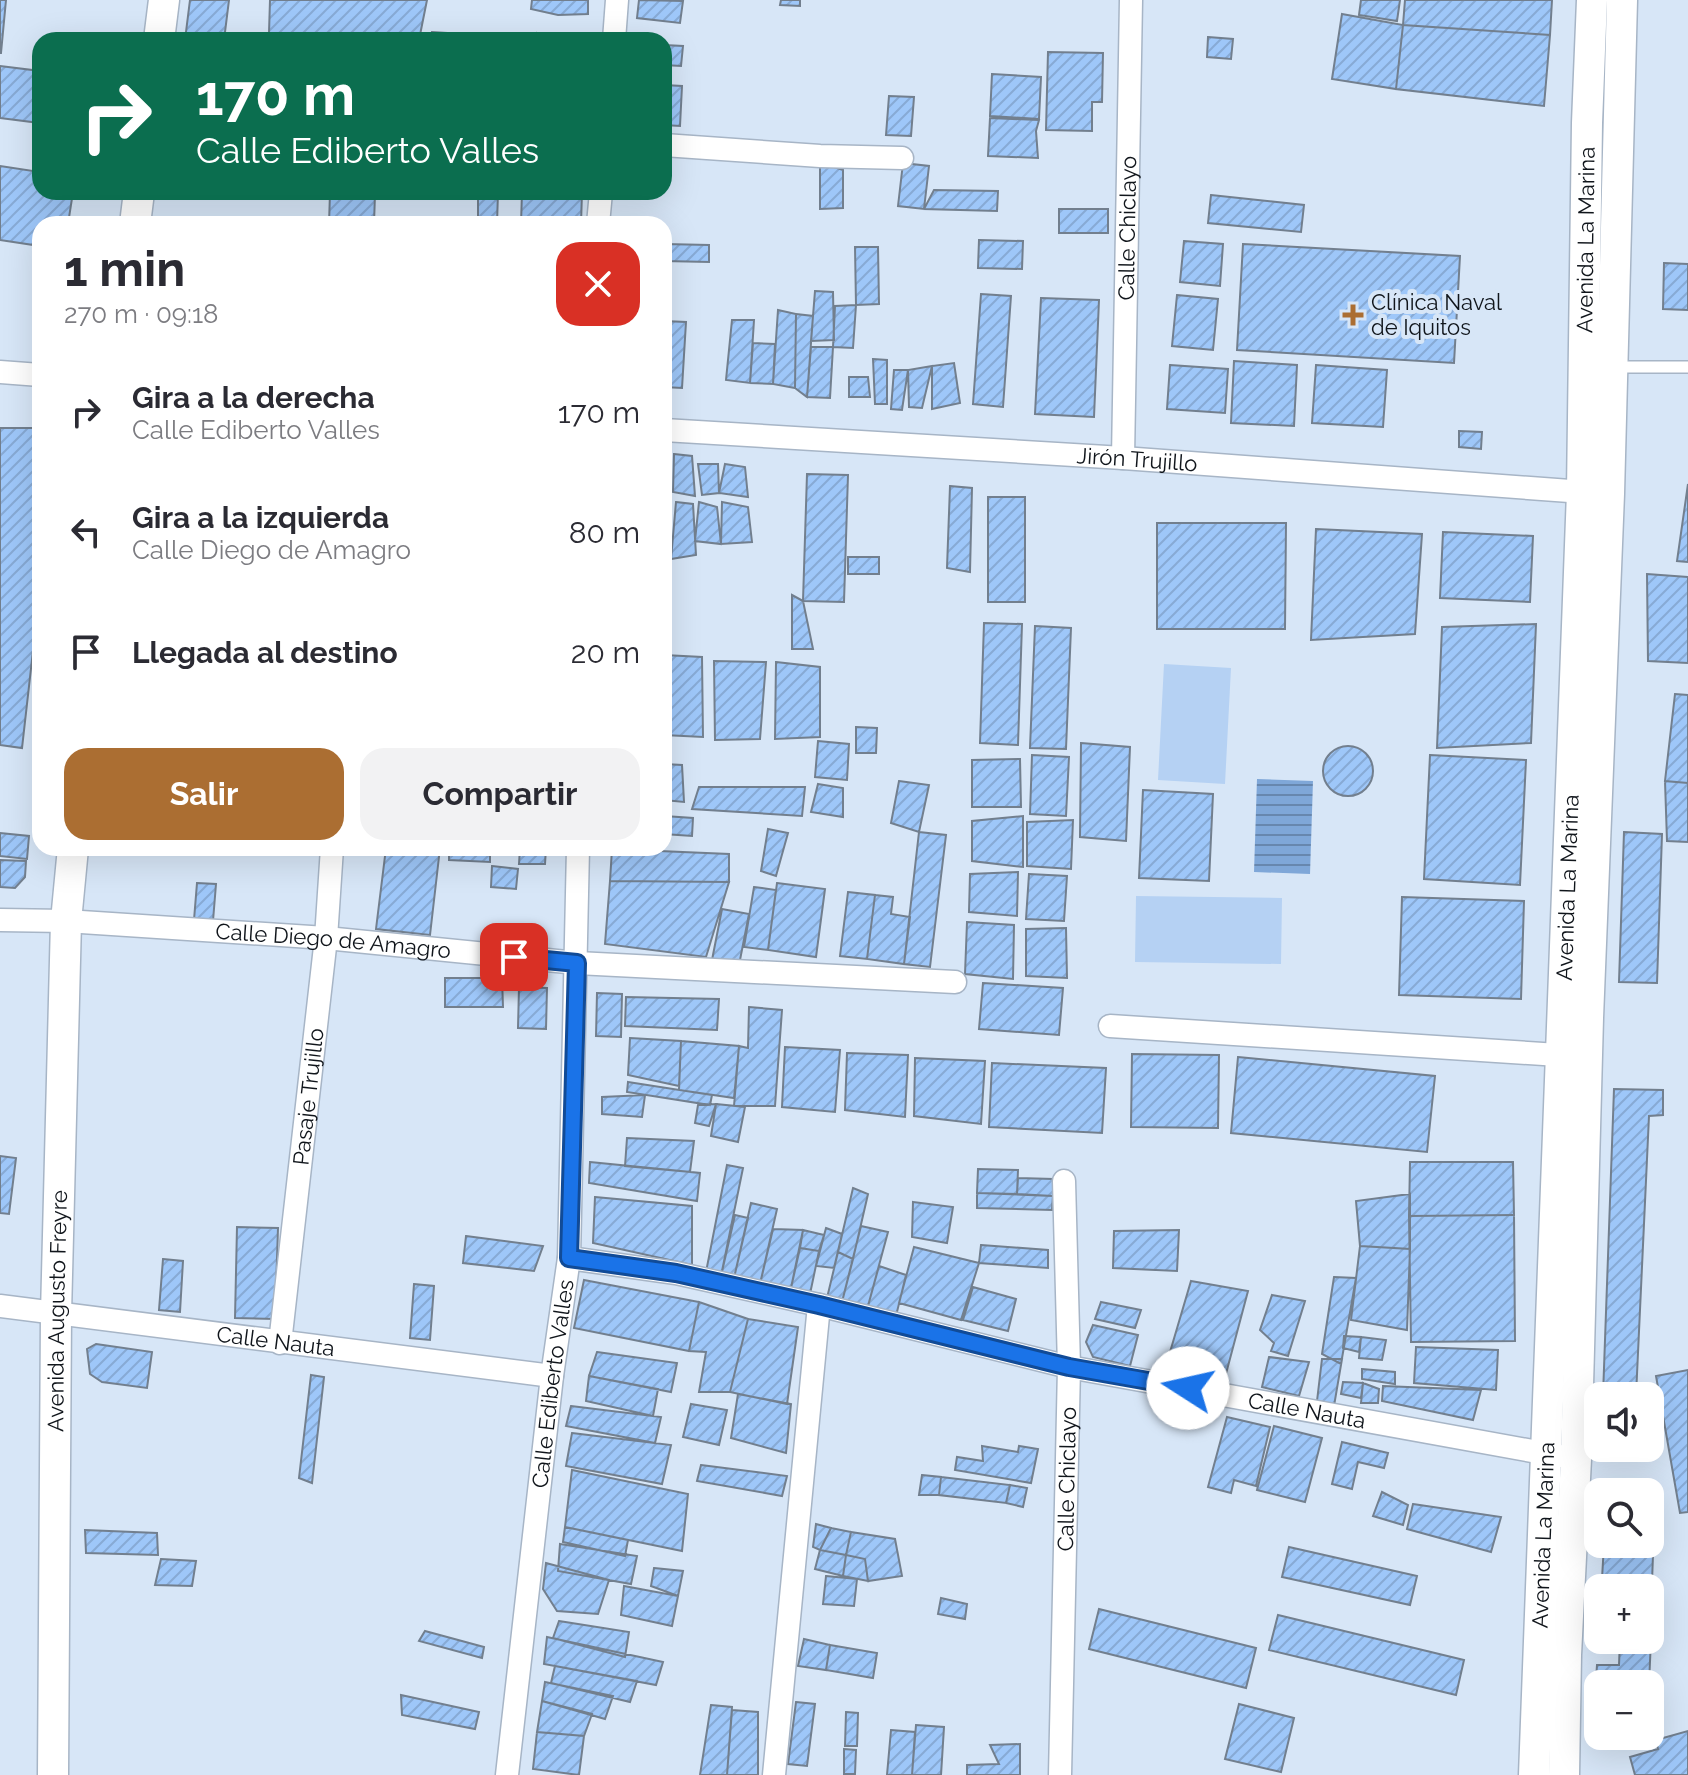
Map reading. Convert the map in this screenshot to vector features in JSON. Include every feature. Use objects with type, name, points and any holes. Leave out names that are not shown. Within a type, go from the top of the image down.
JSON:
[{"type":"main road","points":[[160,32],[164,0]]},
{"type":"main road","name":"Avenida La Marina","points":[[1564,1775],[1553,1654],[1546,1454],[1574,1056],[1595,493],[1587,123],[1592,0]]},
{"type":"main road","name":"Avenida La Marina","points":[[1595,493],[1611,367],[1622,0]]},
{"type":"main road","name":"Avenida Augusto Freyre","points":[[53,1775],[56,1314],[66,921],[72,856]]},
{"type":"main road","name":"Avenida La Marina","points":[[1534,1775],[1553,1654],[1576,1459],[1574,1056]]},
{"type":"street","points":[[615,32],[617,0]]},
{"type":"street","name":"Calle Chiclayo","points":[[1123,458],[1131,0]]},
{"type":"street","points":[[672,146],[820,156],[902,158]]},
{"type":"street","points":[[0,372],[32,374]]},
{"type":"street","name":"Jirón Trujillo","points":[[672,430],[1123,458],[1595,493]]},
{"type":"street","name":"Pasaje Trujillo","points":[[280,1343],[326,938],[331,856]]},
{"type":"street","name":"Calle Ediberto Valles","points":[[507,1775],[552,1376],[569,1258],[578,856]]},
{"type":"street","name":"Calle Diego de Amagro","points":[[0,920],[66,921],[326,938],[577,963],[955,982]]},
{"type":"street","points":[[1110,1026],[1574,1056]]},
{"type":"street","name":"Calle Chiclayo","points":[[1060,1775],[1069,1367],[1064,1181]]},
{"type":"street","name":"Calle Nauta","points":[[569,1258],[676,1273],[1069,1367],[1576,1459]]},
{"type":"street","points":[[774,1775],[819,1305]]},
{"type":"street","name":"Calle Nauta","points":[[0,1306],[552,1376]]},
{"type":"lane","points":[[1611,367],[1688,367]]},
{"type":"shaded area","points":[[1164,664],[1231,668],[1225,784],[1158,780]]},
{"type":"shaded area","points":[[1257,779],[1313,781],[1310,874],[1254,872]]},
{"type":"shaded area","points":[[1136,896],[1282,898],[1281,964],[1135,962]]},
{"type":"building","points":[[0,0],[6,0],[1,53],[0,53]]},
{"type":"building","points":[[190,0],[229,0],[225,32],[186,32]]},
{"type":"building","points":[[270,0],[427,0],[421,32],[269,32]]},
{"type":"building","points":[[532,0],[588,0],[588,14],[558,15],[531,9]]},
{"type":"building","points":[[639,0],[683,1],[680,23],[637,18]]},
{"type":"building","points":[[781,0],[800,0],[800,6],[780,5]]},
{"type":"building","points":[[1361,0],[1400,0],[1397,21],[1359,15]]},
{"type":"building","points":[[1405,0],[1552,0],[1550,35],[1403,25]]},
{"type":"building","points":[[1342,14],[1403,25],[1396,89],[1332,79]]},
{"type":"building","points":[[1403,25],[1550,35],[1544,106],[1396,89]]},
{"type":"building","points":[[1208,37],[1233,39],[1231,59],[1207,57]]},
{"type":"building","points":[[672,45],[683,46],[681,66],[672,65]]},
{"type":"building","points":[[1048,52],[1103,53],[1102,102],[1092,102],[1092,131],[1046,130]]},
{"type":"building","points":[[0,66],[32,70],[32,122],[0,118]]},
{"type":"building","points":[[992,74],[1041,77],[1039,119],[990,116]]},
{"type":"building","points":[[672,85],[682,86],[680,126],[672,126]]},
{"type":"building","points":[[889,96],[914,97],[911,136],[886,135]]},
{"type":"building","points":[[990,118],[1039,120],[1036,131],[1038,158],[988,156]]},
{"type":"building","points":[[820,162],[843,170],[843,208],[820,209]]},
{"type":"building","points":[[903,163],[929,166],[924,209],[898,206]]},
{"type":"building","points":[[0,166],[32,171],[32,200],[72,200],[69,216],[32,216],[32,245],[0,240]]},
{"type":"building","points":[[934,190],[998,191],[997,211],[924,209]]},
{"type":"building","points":[[1211,195],[1304,205],[1301,232],[1208,223]]},
{"type":"building","points":[[330,200],[375,200],[374,216],[329,216]]},
{"type":"building","points":[[478,200],[498,200],[497,216],[478,216]]},
{"type":"building","points":[[522,200],[582,200],[581,216],[521,216]]},
{"type":"building","points":[[1059,209],[1108,209],[1108,233],[1059,233]]},
{"type":"building","points":[[979,240],[1023,241],[1022,269],[978,268]]},
{"type":"building","points":[[1184,241],[1223,244],[1220,286],[1180,282]]},
{"type":"building","points":[[672,244],[709,245],[709,262],[672,261]]},
{"type":"building","points":[[1243,244],[1460,256],[1454,363],[1237,350]]},
{"type":"building","points":[[855,247],[878,247],[879,304],[856,305]]},
{"type":"building","points":[[1664,263],[1688,264],[1688,310],[1663,309]]},
{"type":"building","points":[[815,291],[833,292],[834,340],[811,341]]},
{"type":"building","points":[[981,294],[1011,296],[1003,407],[973,404]]},
{"type":"building","points":[[1177,295],[1218,299],[1213,350],[1172,346]]},
{"type":"building","points":[[1041,298],[1099,300],[1094,417],[1035,414]]},
{"type":"building","points":[[856,305],[853,348],[833,347],[835,306]]},
{"type":"building","points":[[778,310],[796,314],[795,388],[773,384]]},
{"type":"building","points":[[796,314],[813,316],[807,397],[795,388]]},
{"type":"building","points":[[732,320],[754,320],[750,383],[726,380]]},
{"type":"building","points":[[672,321],[686,322],[682,388],[672,387]]},
{"type":"building","points":[[753,343],[775,344],[773,384],[750,383]]},
{"type":"building","points":[[811,347],[833,347],[830,398],[807,397]]},
{"type":"building","points":[[873,359],[887,360],[887,404],[875,404]]},
{"type":"building","points":[[1234,361],[1297,365],[1294,426],[1231,423]]},
{"type":"building","points":[[954,363],[960,403],[932,409],[932,366]]},
{"type":"building","points":[[1170,365],[1228,369],[1225,413],[1167,409]]},
{"type":"building","points":[[1316,365],[1387,370],[1383,427],[1312,423]]},
{"type":"building","points":[[932,366],[922,408],[909,407],[908,370]]},
{"type":"building","points":[[894,370],[908,370],[902,410],[891,409]]},
{"type":"building","points":[[849,377],[868,377],[870,397],[849,397]]},
{"type":"building","points":[[0,428],[32,428],[32,660],[22,748],[0,745]]},
{"type":"building","points":[[1459,431],[1482,432],[1481,449],[1459,447]]},
{"type":"building","points":[[674,454],[692,456],[695,496],[673,492]]},
{"type":"building","points":[[698,464],[718,464],[719,493],[702,495]]},
{"type":"building","points":[[725,464],[745,467],[748,497],[719,493]]},
{"type":"building","points":[[807,474],[848,475],[844,602],[803,601]]},
{"type":"building","points":[[1688,484],[1688,562],[1677,561]]},
{"type":"building","points":[[950,486],[972,488],[970,572],[947,568]]},
{"type":"building","points":[[988,497],[1025,497],[1025,602],[988,602]]},
{"type":"building","points":[[676,502],[693,504],[696,555],[672,559]]},
{"type":"building","points":[[699,502],[717,507],[721,544],[695,541]]},
{"type":"building","points":[[722,502],[748,507],[752,542],[721,544]]},
{"type":"building","points":[[1157,523],[1286,523],[1285,629],[1157,629]]},
{"type":"building","points":[[1316,529],[1422,534],[1415,634],[1311,640]]},
{"type":"building","points":[[1443,532],[1533,536],[1530,602],[1440,598]]},
{"type":"building","points":[[848,557],[879,557],[879,574],[848,574]]},
{"type":"building","points":[[1647,574],[1688,577],[1688,663],[1648,661]]},
{"type":"building","points":[[792,595],[803,601],[813,649],[792,649]]},
{"type":"building","points":[[984,623],[1022,624],[1018,745],[980,743]]},
{"type":"building","points":[[1536,624],[1531,743],[1437,748],[1442,627]]},
{"type":"building","points":[[1035,626],[1071,628],[1066,749],[1030,748]]},
{"type":"building","points":[[672,655],[702,657],[703,737],[672,735]]},
{"type":"building","points":[[714,661],[766,662],[760,739],[715,740]]},
{"type":"building","points":[[776,662],[820,667],[820,737],[775,739]]},
{"type":"building","points":[[1675,694],[1688,695],[1688,783],[1665,781]]},
{"type":"building","points":[[856,727],[877,728],[876,753],[856,753]]},
{"type":"building","points":[[818,741],[849,744],[847,780],[815,777]]},
{"type":"building","points":[[1081,743],[1130,747],[1126,841],[1080,837]]},
{"type":"building","points":[[1348,746],[1366,753],[1373,771],[1366,789],[1348,796],[1330,789],[1323,771],[1330,753]]},
{"type":"building","points":[[1032,755],[1069,757],[1066,816],[1030,814]]},
{"type":"building","points":[[1430,755],[1526,760],[1520,885],[1424,879]]},
{"type":"building","points":[[1020,759],[1021,807],[972,807],[972,760]]},
{"type":"building","points":[[672,764],[682,765],[684,802],[672,801]]},
{"type":"building","points":[[899,781],[929,785],[919,832],[891,823]]},
{"type":"building","points":[[1665,781],[1688,783],[1688,842],[1667,841]]},
{"type":"building","points":[[818,784],[843,788],[843,817],[811,812]]},
{"type":"building","points":[[699,787],[805,787],[802,816],[692,809]]},
{"type":"building","points":[[1143,790],[1213,794],[1209,881],[1139,878]]},
{"type":"building","points":[[1023,816],[1023,867],[972,861],[972,821]]},
{"type":"building","points":[[672,817],[693,818],[692,836],[672,835]]},
{"type":"building","points":[[1073,820],[1071,869],[1027,866],[1027,822]]},
{"type":"building","points":[[768,829],[788,833],[776,876],[761,871]]},
{"type":"building","points":[[919,832],[946,835],[930,967],[904,964]]},
{"type":"building","points":[[1624,832],[1662,834],[1657,983],[1619,982]]},
{"type":"building","points":[[0,833],[29,836],[27,859],[0,856]]},
{"type":"building","points":[[672,852],[729,854],[729,882],[610,881],[612,856],[672,856]]},
{"type":"building","points":[[385,856],[439,856],[430,935],[376,929]]},
{"type":"building","points":[[449,856],[490,856],[490,862],[449,860]]},
{"type":"building","points":[[520,856],[546,856],[545,864],[519,864]]},
{"type":"building","points":[[0,860],[26,861],[25,877],[15,888],[0,887]]},
{"type":"building","points":[[492,866],[518,869],[516,889],[491,887]]},
{"type":"building","points":[[1018,872],[1017,916],[969,912],[970,874]]},
{"type":"building","points":[[1029,874],[1067,876],[1064,921],[1026,919]]},
{"type":"building","points":[[610,881],[729,882],[706,957],[605,944]]},
{"type":"building","points":[[197,883],[216,884],[213,921],[194,920]]},
{"type":"building","points":[[777,883],[825,889],[816,957],[768,950]]},
{"type":"building","points":[[754,887],[776,890],[768,950],[744,947]]},
{"type":"building","points":[[848,892],[875,895],[867,959],[840,956]]},
{"type":"building","points":[[875,895],[893,897],[891,914],[910,917],[904,964],[867,959]]},
{"type":"building","points":[[1402,897],[1524,901],[1521,999],[1399,995]]},
{"type":"building","points":[[722,909],[749,914],[739,965],[712,960]]},
{"type":"building","points":[[967,922],[1014,925],[1013,979],[965,974]]},
{"type":"building","points":[[1066,928],[1067,978],[1026,976],[1026,929]]},
{"type":"building","points":[[445,978],[502,978],[503,1007],[445,1007]]},
{"type":"building","points":[[983,983],[1063,988],[1059,1035],[979,1029]]},
{"type":"building","points":[[519,987],[547,988],[546,1029],[518,1028]]},
{"type":"building","points":[[597,993],[622,994],[621,1037],[596,1036]]},
{"type":"building","points":[[626,997],[719,999],[717,1030],[625,1026]]},
{"type":"building","points":[[749,1007],[782,1010],[775,1106],[734,1106],[739,1046],[748,1048]]},
{"type":"building","points":[[630,1038],[681,1041],[679,1086],[628,1075]]},
{"type":"building","points":[[681,1041],[739,1046],[734,1098],[679,1090]]},
{"type":"building","points":[[785,1047],[840,1050],[835,1112],[782,1107]]},
{"type":"building","points":[[847,1053],[908,1055],[905,1117],[845,1110]]},
{"type":"building","points":[[1132,1054],[1219,1055],[1218,1128],[1131,1127]]},
{"type":"building","points":[[1238,1057],[1435,1076],[1427,1152],[1231,1133]]},
{"type":"building","points":[[915,1058],[985,1061],[981,1124],[914,1116]]},
{"type":"building","points":[[992,1063],[1106,1068],[1102,1133],[989,1127]]},
{"type":"building","points":[[628,1082],[712,1095],[710,1105],[627,1092]]},
{"type":"building","points":[[1614,1089],[1663,1090],[1663,1115],[1649,1116],[1637,1382],[1604,1382]]},
{"type":"building","points":[[645,1095],[642,1117],[602,1114],[602,1097]]},
{"type":"building","points":[[716,1104],[745,1107],[738,1142],[711,1136]]},
{"type":"building","points":[[716,1104],[709,1126],[695,1123],[698,1105]]},
{"type":"building","points":[[627,1138],[694,1141],[690,1172],[625,1166]]},
{"type":"building","points":[[0,1156],[16,1158],[9,1214],[0,1213]]},
{"type":"building","points":[[590,1162],[700,1173],[697,1201],[589,1183]]},
{"type":"building","points":[[1410,1162],[1513,1162],[1514,1215],[1409,1216]]},
{"type":"building","points":[[727,1165],[743,1168],[721,1276],[706,1272]]},
{"type":"building","points":[[978,1169],[1018,1170],[1017,1194],[977,1193]]},
{"type":"building","points":[[1018,1178],[1053,1179],[1053,1196],[1017,1194]]},
{"type":"building","points":[[853,1188],[868,1194],[853,1259],[838,1252]]},
{"type":"building","points":[[977,1193],[1053,1196],[1052,1210],[977,1208]]},
{"type":"building","points":[[1410,1194],[1410,1249],[1360,1246],[1356,1201]]},
{"type":"building","points":[[595,1197],[692,1206],[692,1265],[593,1243]]},
{"type":"building","points":[[913,1202],[953,1207],[947,1243],[912,1237]]},
{"type":"building","points":[[751,1203],[777,1209],[760,1284],[734,1278]]},
{"type":"building","points":[[735,1215],[748,1218],[734,1278],[721,1276]]},
{"type":"building","points":[[1514,1215],[1515,1341],[1411,1342],[1409,1216]]},
{"type":"building","points":[[861,1226],[888,1232],[868,1306],[842,1302]]},
{"type":"building","points":[[237,1227],[278,1228],[275,1319],[235,1318]]},
{"type":"building","points":[[826,1228],[842,1234],[834,1268],[816,1266]]},
{"type":"building","points":[[773,1229],[803,1230],[791,1288],[760,1284]]},
{"type":"building","points":[[803,1230],[824,1235],[819,1251],[800,1248]]},
{"type":"building","points":[[1179,1230],[1177,1271],[1113,1268],[1114,1231]]},
{"type":"building","points":[[466,1236],[543,1246],[534,1271],[463,1263]]},
{"type":"building","points":[[981,1245],[1048,1250],[1048,1268],[979,1263]]},
{"type":"building","points":[[1360,1246],[1410,1249],[1407,1330],[1351,1320]]},
{"type":"building","points":[[914,1247],[979,1263],[961,1320],[899,1303]]},
{"type":"building","points":[[800,1248],[819,1251],[810,1294],[791,1288]]},
{"type":"building","points":[[838,1252],[853,1259],[842,1302],[827,1298]]},
{"type":"building","points":[[163,1259],[183,1261],[180,1312],[159,1310]]},
{"type":"building","points":[[879,1266],[906,1275],[896,1316],[868,1306]]},
{"type":"building","points":[[1334,1277],[1356,1278],[1341,1364],[1322,1354]]},
{"type":"building","points":[[584,1280],[699,1302],[689,1351],[574,1328]]},
{"type":"building","points":[[1191,1281],[1248,1291],[1223,1385],[1165,1369]]},
{"type":"building","points":[[414,1284],[434,1286],[430,1340],[410,1338]]},
{"type":"building","points":[[973,1287],[1016,1299],[1008,1331],[963,1320]]},
{"type":"building","points":[[1272,1295],[1305,1301],[1288,1356],[1271,1351],[1274,1343],[1260,1330]]},
{"type":"building","points":[[699,1302],[748,1319],[730,1392],[699,1392],[706,1352],[689,1351]]},
{"type":"building","points":[[1101,1302],[1141,1310],[1135,1328],[1095,1319]]},
{"type":"building","points":[[748,1319],[798,1327],[787,1404],[730,1392]]},
{"type":"building","points":[[1093,1325],[1138,1335],[1130,1366],[1093,1357],[1086,1342]]},
{"type":"building","points":[[1344,1336],[1361,1337],[1359,1352],[1343,1348]]},
{"type":"building","points":[[1361,1337],[1386,1340],[1382,1360],[1359,1358]]},
{"type":"building","points":[[96,1344],[152,1352],[147,1388],[102,1382],[90,1374],[87,1349]]},
{"type":"building","points":[[1416,1347],[1498,1350],[1496,1390],[1414,1383]]},
{"type":"building","points":[[597,1352],[677,1363],[671,1392],[589,1376]]},
{"type":"building","points":[[1269,1357],[1309,1362],[1299,1396],[1262,1387]]},
{"type":"building","points":[[1322,1359],[1342,1359],[1334,1406],[1317,1401]]},
{"type":"building","points":[[1362,1369],[1395,1372],[1395,1384],[1362,1379]]},
{"type":"building","points":[[1688,1370],[1688,1512],[1680,1513],[1664,1422],[1664,1382],[1657,1382],[1656,1376]]},
{"type":"building","points":[[311,1375],[324,1377],[312,1483],[299,1478]]},
{"type":"building","points":[[589,1376],[658,1389],[653,1416],[586,1401]]},
{"type":"building","points":[[1343,1382],[1363,1383],[1361,1398],[1341,1394]]},
{"type":"building","points":[[1363,1383],[1379,1389],[1378,1403],[1361,1403]]},
{"type":"building","points":[[1383,1386],[1481,1390],[1473,1420],[1382,1401]]},
{"type":"building","points":[[738,1394],[791,1404],[786,1453],[731,1438]]},
{"type":"building","points":[[691,1404],[727,1410],[719,1445],[683,1437]]},
{"type":"building","points":[[571,1406],[661,1417],[655,1443],[566,1426]]},
{"type":"building","points":[[1227,1417],[1270,1427],[1256,1486],[1234,1480],[1231,1493],[1208,1487]]},
{"type":"building","points":[[1274,1426],[1322,1438],[1305,1502],[1257,1490]]},
{"type":"building","points":[[572,1433],[671,1445],[662,1484],[566,1466]]},
{"type":"building","points":[[1342,1442],[1388,1453],[1384,1468],[1358,1462],[1352,1489],[1332,1484]]},
{"type":"building","points":[[982,1446],[1018,1452],[1019,1446],[1038,1449],[1031,1483],[955,1470],[957,1457],[983,1461]]},
{"type":"building","points":[[701,1465],[787,1476],[782,1496],[697,1481]]},
{"type":"building","points":[[572,1470],[688,1494],[682,1551],[565,1527]]},
{"type":"building","points":[[922,1475],[941,1477],[939,1495],[919,1495]]},
{"type":"building","points":[[941,1477],[1010,1485],[1006,1503],[939,1495]]},
{"type":"building","points":[[1010,1485],[1027,1488],[1023,1507],[1006,1503]]},
{"type":"building","points":[[1382,1492],[1408,1505],[1403,1525],[1373,1516]]},
{"type":"building","points":[[1413,1504],[1501,1517],[1491,1552],[1407,1529]]},
{"type":"building","points":[[816,1524],[831,1528],[820,1550],[813,1547]]},
{"type":"building","points":[[565,1527],[628,1540],[625,1556],[563,1542]]},
{"type":"building","points":[[831,1528],[851,1532],[846,1555],[820,1550]]},
{"type":"building","points":[[85,1530],[157,1533],[158,1555],[86,1553]]},
{"type":"building","points":[[851,1532],[895,1539],[902,1576],[868,1581],[865,1559],[846,1555]]},
{"type":"building","points":[[560,1544],[637,1556],[631,1584],[558,1571]]},
{"type":"building","points":[[1289,1547],[1417,1576],[1410,1605],[1282,1577]]},
{"type":"building","points":[[820,1550],[846,1555],[843,1576],[815,1569]]},
{"type":"building","points":[[846,1555],[865,1559],[868,1581],[843,1576]]},
{"type":"building","points":[[1603,1558],[1653,1558],[1652,1574],[1602,1574]]},
{"type":"building","points":[[161,1559],[196,1561],[192,1586],[155,1585]]},
{"type":"building","points":[[546,1563],[609,1580],[598,1614],[557,1611],[543,1589]]},
{"type":"building","points":[[654,1568],[683,1571],[678,1596],[651,1586]]},
{"type":"building","points":[[826,1576],[857,1579],[854,1606],[823,1604]]},
{"type":"building","points":[[624,1586],[678,1596],[672,1626],[621,1615]]},
{"type":"building","points":[[941,1598],[967,1604],[965,1619],[938,1614]]},
{"type":"building","points":[[1099,1609],[1256,1648],[1246,1688],[1089,1649]]},
{"type":"building","points":[[1278,1615],[1464,1660],[1456,1695],[1269,1650]]},
{"type":"building","points":[[559,1621],[629,1632],[625,1657],[553,1638]]},
{"type":"building","points":[[425,1631],[484,1647],[482,1658],[419,1641]]},
{"type":"building","points":[[547,1637],[663,1662],[656,1685],[544,1664]]},
{"type":"building","points":[[804,1639],[830,1645],[826,1670],[798,1666]]},
{"type":"building","points":[[830,1645],[877,1653],[873,1678],[826,1670]]},
{"type":"building","points":[[1619,1654],[1650,1654],[1650,1670],[1597,1670],[1597,1665],[1619,1665]]},
{"type":"building","points":[[555,1666],[637,1681],[630,1702],[551,1683]]},
{"type":"building","points":[[545,1682],[613,1696],[605,1719],[542,1701]]},
{"type":"building","points":[[401,1695],[479,1712],[475,1729],[402,1715]]},
{"type":"building","points":[[542,1701],[592,1714],[584,1736],[537,1732]]},
{"type":"building","points":[[796,1702],[815,1704],[807,1766],[788,1764]]},
{"type":"building","points":[[1239,1704],[1294,1718],[1281,1772],[1225,1759]]},
{"type":"building","points":[[711,1705],[732,1707],[727,1775],[700,1775]]},
{"type":"building","points":[[732,1710],[758,1712],[758,1775],[727,1775]]},
{"type":"building","points":[[846,1712],[858,1713],[857,1746],[845,1746]]},
{"type":"building","points":[[916,1725],[944,1727],[941,1775],[912,1775]]},
{"type":"building","points":[[891,1730],[915,1732],[912,1775],[887,1775]]},
{"type":"building","points":[[1688,1731],[1688,1775],[1635,1775],[1630,1757],[1664,1750],[1664,1738]]},
{"type":"building","points":[[537,1732],[584,1736],[579,1775],[533,1769]]},
{"type":"building","points":[[1020,1744],[1020,1775],[967,1775],[967,1765],[999,1764],[990,1745]]},
{"type":"building","points":[[844,1749],[856,1750],[855,1774],[844,1774]]},
{"type":"place","name":"Clínica Naval de Iquitos","points":[[1353,315]]},
{"type":"route","points":[[514,957],[577,963],[569,1258],[676,1273],[1069,1367],[1188,1388]]}]
